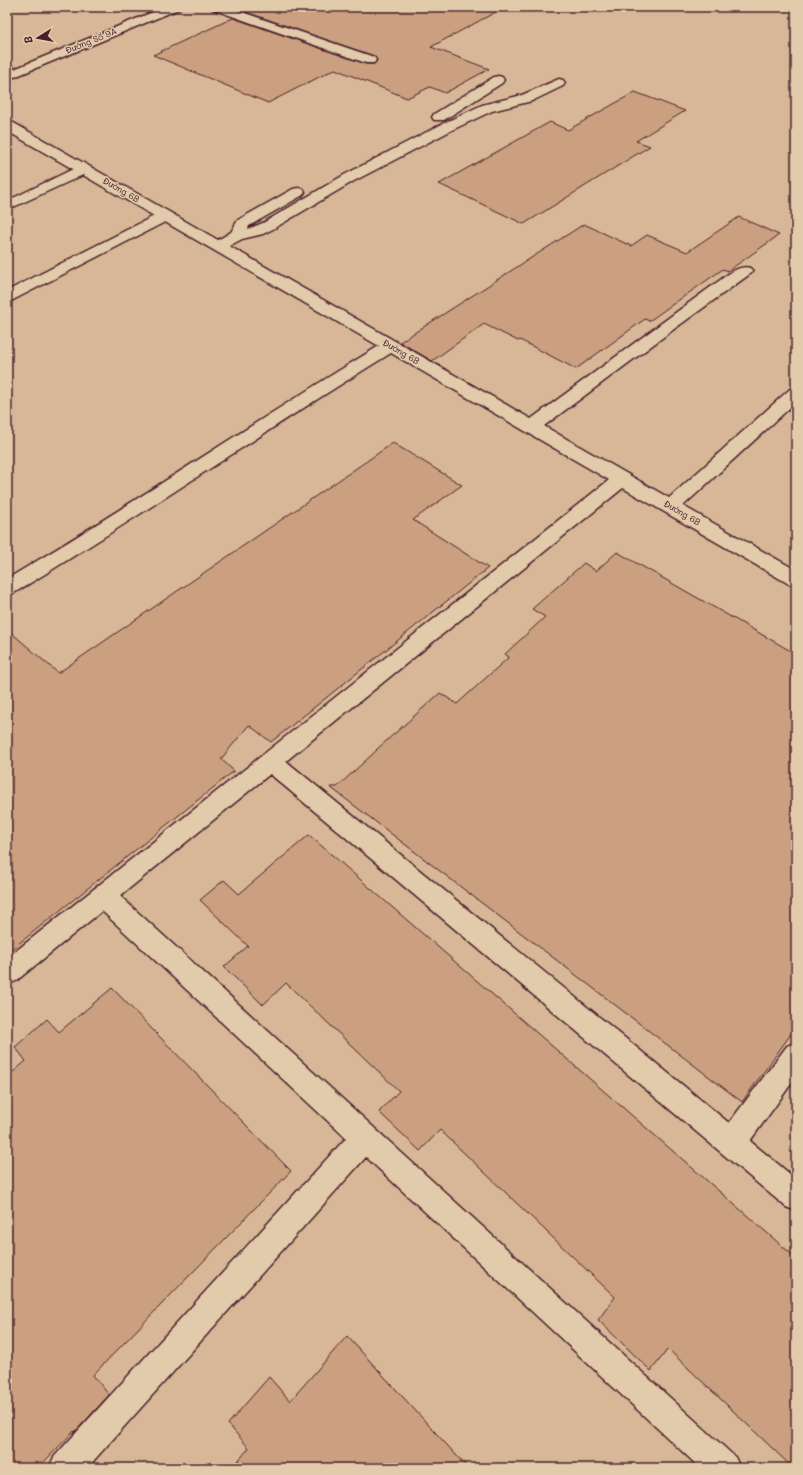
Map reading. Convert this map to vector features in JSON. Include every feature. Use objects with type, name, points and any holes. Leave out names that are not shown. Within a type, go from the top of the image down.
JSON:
[{"type":"street","name":"Đường Số 9A","points":[[7,76],[175,7]]},
{"type":"street","points":[[216,7],[370,60]]},
{"type":"street","points":[[237,235],[243,223],[442,116],[498,80]]},
{"type":"street","points":[[218,247],[237,235],[258,231],[268,226],[349,178],[449,126],[487,108],[527,98],[559,83]]},
{"type":"street","name":"Đường 6B","points":[[7,125],[796,579]]},
{"type":"street","points":[[7,206],[84,169]]},
{"type":"street","points":[[7,297],[165,216]]},
{"type":"street","points":[[532,427],[612,369],[700,302],[745,271]]},
{"type":"street","points":[[7,588],[77,546],[285,411],[391,346]]},
{"type":"street","points":[[670,506],[796,393]]},
{"type":"street","points":[[7,973],[622,479]]},
{"type":"street","points":[[270,761],[796,1197]]},
{"type":"street","points":[[103,896],[724,1468]]},
{"type":"street","points":[[731,1143],[796,1055]]},
{"type":"street","points":[[65,1468],[365,1138]]},
{"type":"shaded area","points":[[7,7],[796,7],[796,1468],[7,1468]]},
{"type":"building","points":[[256,7],[505,7],[431,47],[489,69],[445,93],[430,87],[407,98],[335,69],[268,103],[153,55],[233,18],[366,64],[374,64],[377,61],[374,56],[246,12]]},
{"type":"building","points":[[635,92],[685,111],[636,141],[650,146],[524,224],[439,184],[550,122],[568,130]]},
{"type":"building","points":[[739,217],[779,235],[728,271],[723,269],[649,321],[645,319],[576,369],[520,340],[518,341],[484,324],[432,361],[400,342],[584,224],[631,246],[647,235],[687,252]]},
{"type":"building","points":[[393,443],[462,485],[413,520],[488,568],[271,742],[249,725],[221,759],[234,771],[7,953],[7,629],[58,673]]},
{"type":"building","points":[[617,552],[796,654],[796,1027],[742,1102],[330,787],[337,787],[440,693],[457,704],[509,657],[505,654],[545,617],[532,609],[584,563],[596,571]]},
{"type":"building","points":[[309,835],[796,1258],[796,1468],[793,1468],[668,1349],[651,1371],[598,1320],[615,1297],[440,1130],[420,1151],[379,1112],[399,1091],[286,983],[263,1005],[224,967],[248,946],[200,900],[224,880],[239,894]]},
{"type":"building","points":[[112,988],[291,1171],[93,1375],[109,1395],[75,1432],[74,1431],[38,1468],[7,1468],[7,1077],[26,1061],[15,1047],[47,1019],[59,1032]]},
{"type":"building","points":[[347,1336],[468,1468],[232,1468],[249,1448],[228,1424],[269,1377],[290,1401]]}]
